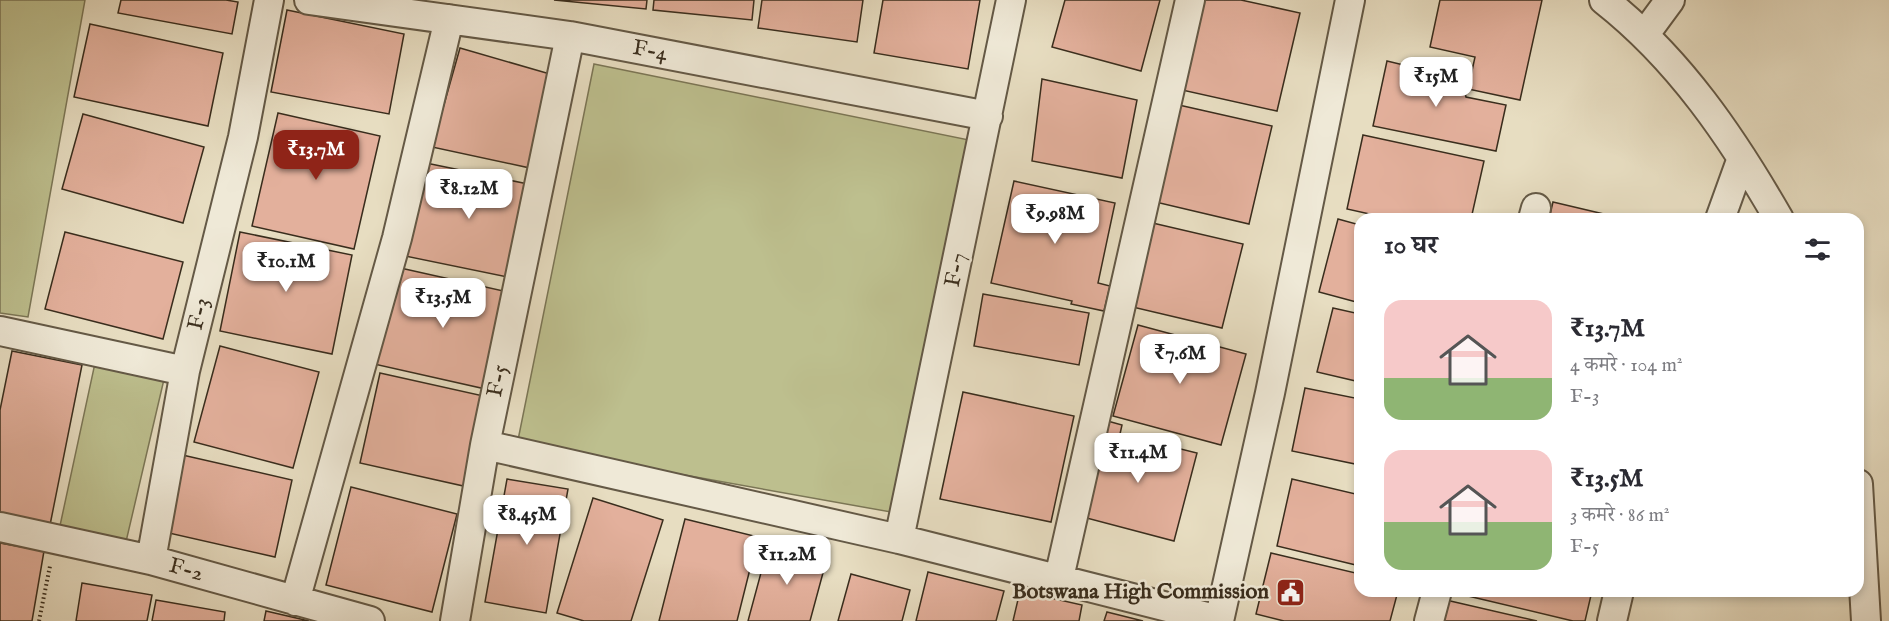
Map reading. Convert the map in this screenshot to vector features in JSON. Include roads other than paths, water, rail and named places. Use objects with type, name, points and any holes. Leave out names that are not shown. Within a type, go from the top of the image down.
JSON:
[{"type":"street","name":"F-3","points":[[151,560],[185,371],[243,137],[269,0]]},
{"type":"street","name":"F-4","points":[[309,0],[570,36],[988,116]]},
{"type":"street","name":"F-7","points":[[899,539],[1011,0]]},
{"type":"street","points":[[1059,578],[1190,0]]},
{"type":"street","points":[[485,445],[899,539],[1059,578],[1219,621],[1270,393],[1350,0]]},
{"type":"street","points":[[1604,0],[1658,18],[1714,115],[1775,213]]},
{"type":"street","points":[[1635,0],[1658,18],[1745,136],[1789,213]]},
{"type":"street","points":[[295,601],[398,238],[449,19]]},
{"type":"street","name":"F-5","points":[[454,621],[485,445],[570,36]]},
{"type":"street","points":[[1722,213],[1742,158]]},
{"type":"street","points":[[0,331],[185,371]]},
{"type":"street","name":"F-2","points":[[0,527],[151,560],[370,621]]},
{"type":"street","points":[[1864,587],[1866,621]]},
{"type":"street","points":[[1429,621],[1435,597]]},
{"type":"street","points":[[1612,621],[1618,597]]},
{"type":"street","points":[[1847,597],[1849,621]]},
{"type":"place","name":"Botswana High Commission","points":[[1290,592]]}]
